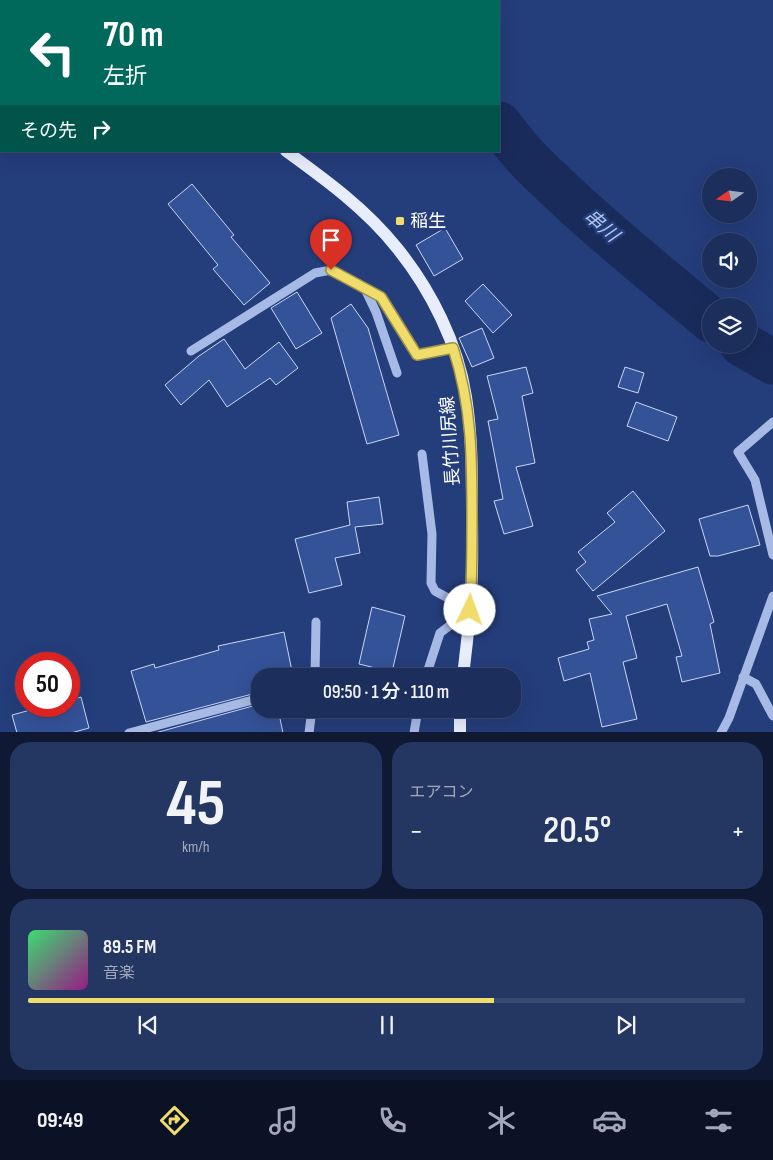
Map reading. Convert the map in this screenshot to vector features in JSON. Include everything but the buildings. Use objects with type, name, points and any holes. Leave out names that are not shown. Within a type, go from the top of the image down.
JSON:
[{"type":"main road","name":"長竹川尻線","points":[[287,152],[348,197],[397,247],[418,276],[433,302],[453,348],[466,396],[472,454],[470,610],[464,668]]},
{"type":"main road","points":[[460,718],[460,732]]},
{"type":"street","points":[[191,351],[315,273],[331,270],[381,297],[417,355],[453,348]]},
{"type":"street","points":[[365,289],[376,312],[397,373]]},
{"type":"street","points":[[773,422],[738,452],[755,480],[773,555]]},
{"type":"street","points":[[422,454],[432,534],[431,583],[435,591],[470,610],[440,632],[429,668]]},
{"type":"street","points":[[721,732],[729,718],[773,596]]},
{"type":"street","points":[[315,668],[316,622]]},
{"type":"street","points":[[743,677],[756,684],[773,716]]},
{"type":"street","points":[[129,732],[251,700]]},
{"type":"street","points":[[309,732],[311,718]]},
{"type":"street","points":[[414,732],[416,718]]},
{"type":"waterway","name":"串川","points":[[500,125],[524,155],[572,201],[702,312]]},
{"type":"waterway","name":"串川","points":[[757,353],[773,362]]},
{"type":"place","name":"稲生","points":[[400,221]]},
{"type":"route","points":[[331,270],[381,297],[417,355],[453,348],[466,396],[472,454],[472,593],[470,610]]}]
